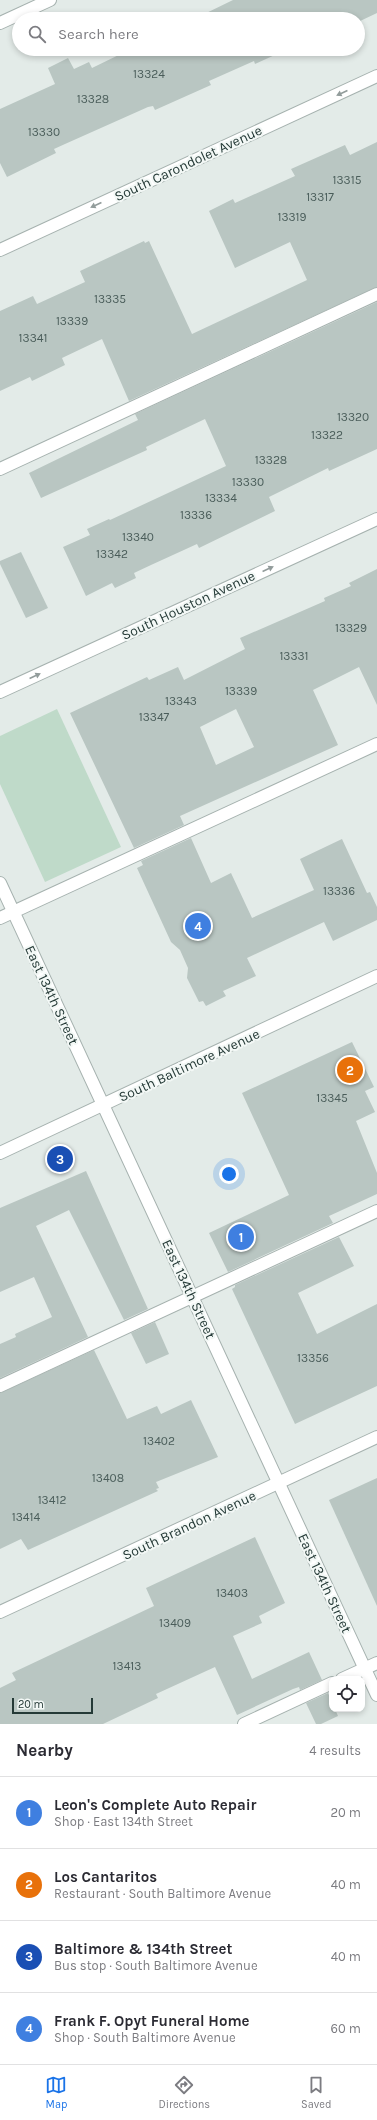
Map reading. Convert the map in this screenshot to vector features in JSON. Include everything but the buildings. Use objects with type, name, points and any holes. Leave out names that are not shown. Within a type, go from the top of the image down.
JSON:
[{"type":"street","points":[[24,12],[50,0]]},
{"type":"street","points":[[0,23],[12,17]]},
{"type":"street","name":"South Carondolet Avenue","points":[[0,250],[377,76]]},
{"type":"street","points":[[0,469],[377,294]]},
{"type":"street","name":"South Houston Avenue","points":[[0,692],[377,519]]},
{"type":"street","points":[[0,918],[377,744]]},
{"type":"street","name":"East 134th Street","points":[[0,883],[377,1695]]},
{"type":"street","name":"South Baltimore Avenue","points":[[0,1153],[377,976]]},
{"type":"street","points":[[0,1386],[377,1211]]},
{"type":"street","name":"South Brandon Avenue","points":[[0,1612],[377,1437]]},
{"type":"street","points":[[348,1676],[377,1663]]},
{"type":"street","points":[[244,1724],[329,1684]]},
{"type":"green space","points":[[57,709],[121,847],[45,882],[0,784],[0,736]]},
{"type":"place","name":"Frank F. Opyt Funeral Home","points":[[198,926]]},
{"type":"place","name":"Los Cantaritos","points":[[350,1070]]},
{"type":"place","name":"Baltimore & 134th Street","points":[[60,1159]]},
{"type":"place","name":"Leon's Complete Auto Repair","points":[[241,1237]]}]
